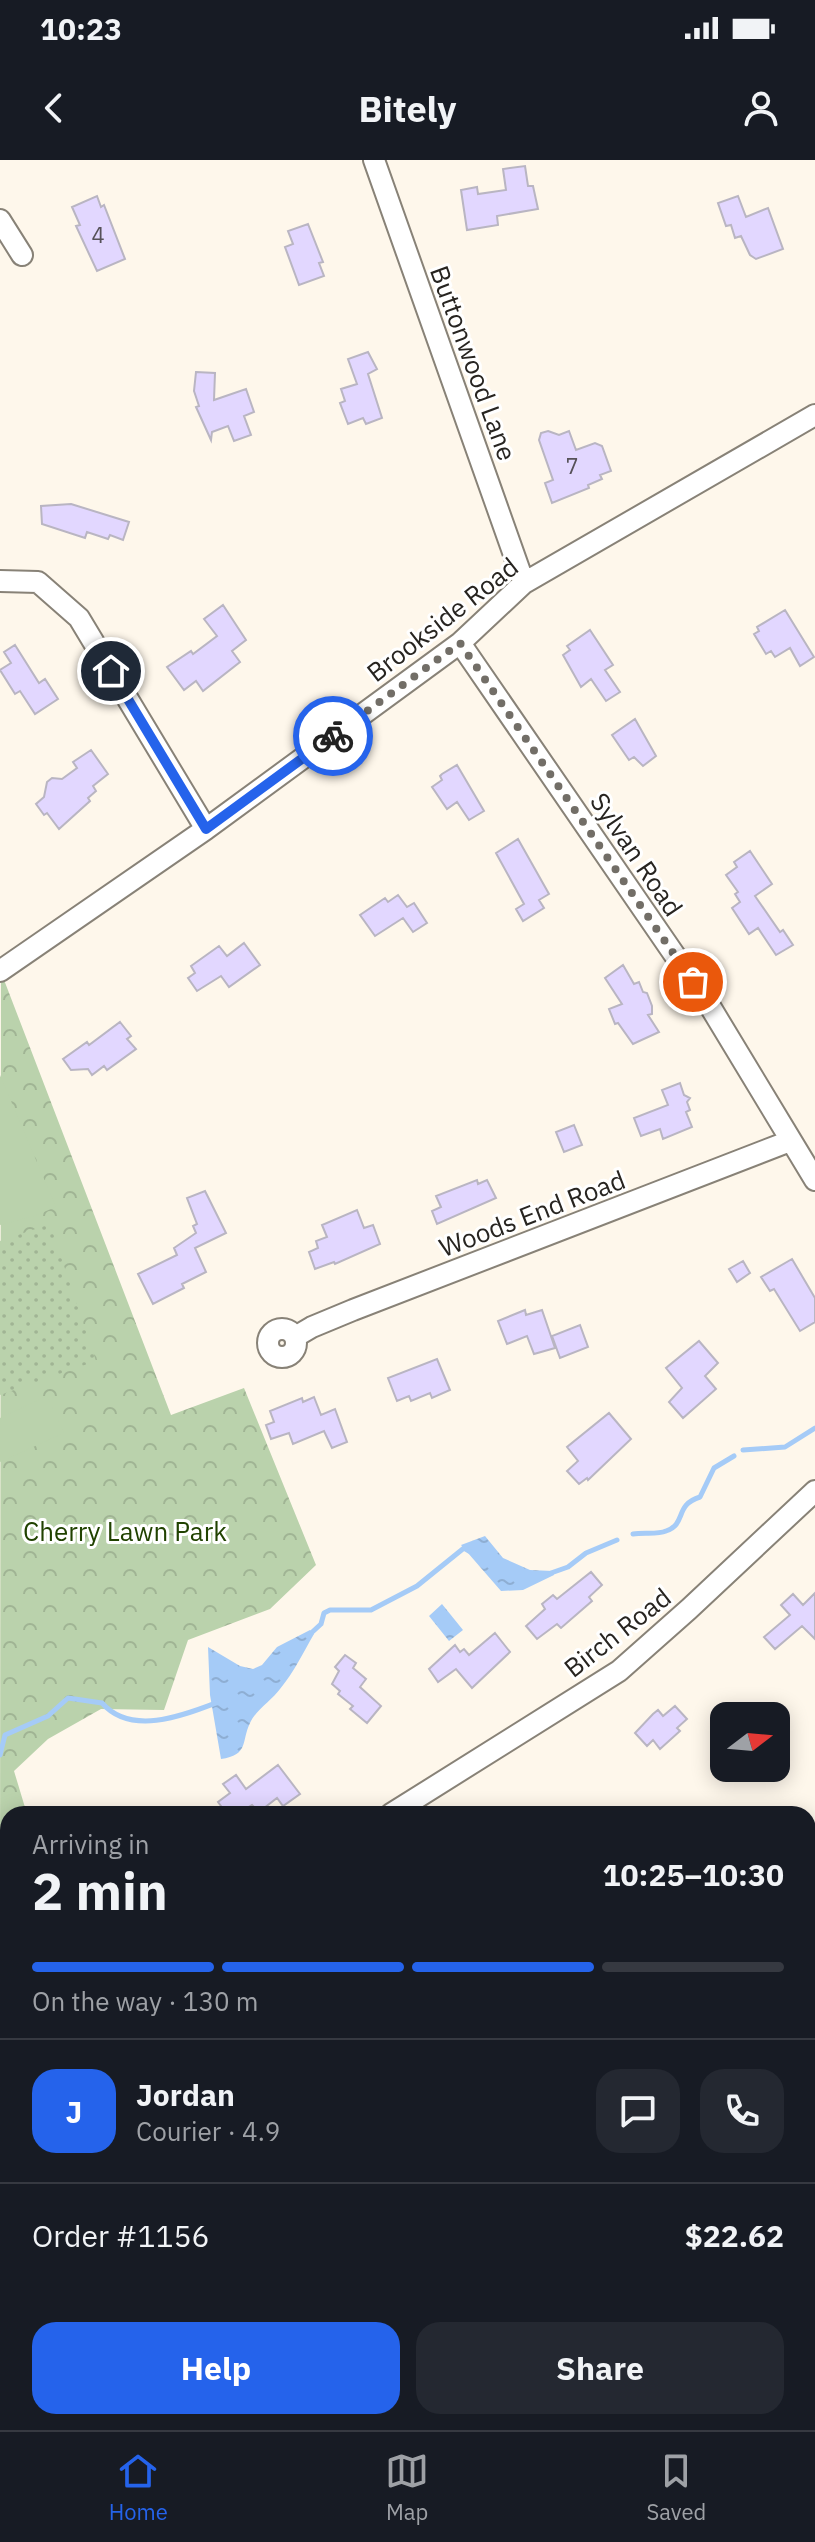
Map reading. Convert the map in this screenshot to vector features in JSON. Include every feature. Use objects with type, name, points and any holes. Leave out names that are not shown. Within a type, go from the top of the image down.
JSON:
[{"type":"street","name":"Buttonwood Lane","points":[[374,160],[524,583]]},
{"type":"street","points":[[0,220],[22,255]]},
{"type":"street","name":"Brookside Road","points":[[0,971],[206,829],[460,643],[524,583],[815,415]]},
{"type":"street","points":[[0,581],[38,582],[79,618],[206,829]]},
{"type":"street","name":"Sylvan Road","points":[[460,643],[711,1008],[815,1180]]},
{"type":"street","name":"Woods End Road","points":[[295,1337],[312,1327],[790,1141]]},
{"type":"street","name":"Birch Road","points":[[404,1806],[619,1671],[815,1491]]},
{"type":"green space","name":"Cherry Lawn Park","points":[[1,972],[171,1415],[244,1388],[316,1565],[270,1609],[188,1640],[164,1710],[101,1709],[48,1739],[14,1771],[25,1806],[0,1806]]},
{"type":"green space","points":[[0,1075],[56,1207],[0,1225]]},
{"type":"green space","points":[[50,1224],[96,1361],[0,1395],[0,1241]]},
{"type":"green space","points":[[47,1396],[64,1433],[0,1462],[0,1418]]},
{"type":"water","points":[[485,1536],[503,1558],[530,1570],[553,1571],[554,1575],[523,1590],[501,1591],[461,1545]]},
{"type":"water","points":[[442,1604],[463,1630],[449,1641],[429,1616]]},
{"type":"water","points":[[310,1630],[314,1634],[290,1676],[252,1719],[243,1747],[236,1754],[221,1759],[210,1695],[208,1647],[240,1666],[253,1669],[262,1665],[277,1647]]},
{"type":"building","points":[[525,166],[528,186],[533,186],[538,209],[497,216],[498,225],[467,230],[461,190],[477,187],[478,194],[506,190],[503,169]]},
{"type":"building","points":[[97,196],[101,207],[104,205],[125,259],[97,271],[76,226],[80,225],[72,207]]},
{"type":"building","points":[[738,196],[746,217],[768,208],[783,249],[756,259],[750,255],[741,236],[735,238],[731,225],[726,226],[718,203]]},
{"type":"building","points":[[308,224],[323,262],[319,263],[324,276],[299,285],[285,247],[293,244],[288,231]]},
{"type":"building","points":[[368,352],[377,369],[368,374],[382,418],[366,424],[363,418],[348,424],[340,403],[345,401],[341,389],[357,384],[348,359]]},
{"type":"building","points":[[196,372],[215,373],[214,400],[246,389],[254,412],[244,416],[251,435],[234,441],[228,426],[212,432],[211,440],[196,407],[199,406],[194,391]]},
{"type":"building","points":[[548,431],[559,435],[569,431],[576,450],[595,443],[602,446],[611,471],[600,475],[602,479],[588,485],[589,488],[552,503],[545,483],[553,480],[539,440],[541,433]]},
{"type":"building","points":[[71,504],[129,522],[123,540],[87,532],[85,538],[42,524],[41,506]]},
{"type":"building","points":[[223,605],[246,640],[232,651],[240,662],[203,691],[196,681],[184,690],[167,667],[191,651],[193,654],[217,636],[204,619]]},
{"type":"building","points":[[785,610],[814,657],[800,666],[790,648],[775,657],[771,651],[766,654],[754,634],[759,631],[757,627]]},
{"type":"building","points":[[590,630],[613,665],[605,670],[620,692],[606,701],[591,679],[581,687],[563,655],[570,650],[567,646]]},
{"type":"building","points":[[15,645],[39,683],[45,679],[58,699],[35,714],[20,691],[15,694],[0,670],[11,663],[4,652]]},
{"type":"building","points":[[635,719],[656,756],[643,766],[634,757],[629,760],[612,735]]},
{"type":"building","points":[[91,750],[108,774],[93,786],[96,791],[88,798],[90,801],[59,829],[36,804],[44,797],[47,782],[52,778],[62,779],[77,768],[73,762]]},
{"type":"building","points":[[457,765],[484,811],[469,820],[457,802],[447,809],[432,787],[442,780],[442,774]]},
{"type":"building","points":[[518,839],[549,894],[539,900],[544,908],[523,921],[516,909],[524,904],[496,853]]},
{"type":"building","points":[[750,851],[772,884],[755,896],[793,945],[776,955],[758,928],[749,934],[732,908],[740,902],[735,894],[738,892],[726,875],[737,867],[734,862]]},
{"type":"building","points":[[398,895],[407,907],[414,903],[427,923],[413,932],[403,918],[375,936],[360,915],[385,898],[388,902]]},
{"type":"building","points":[[244,943],[260,965],[229,987],[221,976],[197,991],[188,978],[195,973],[191,966],[219,946],[227,956]]},
{"type":"building","points":[[623,965],[634,984],[639,982],[643,992],[647,993],[652,1006],[652,1014],[648,1015],[659,1032],[633,1044],[618,1023],[615,1024],[609,1009],[622,1004],[605,978]]},
{"type":"building","points":[[120,1022],[131,1036],[127,1039],[136,1049],[107,1070],[104,1066],[92,1075],[88,1069],[71,1070],[63,1059],[87,1042],[89,1045]]},
{"type":"building","points":[[680,1083],[684,1095],[690,1098],[687,1102],[690,1110],[686,1112],[692,1127],[663,1139],[660,1129],[641,1136],[634,1118],[668,1105],[662,1090]]},
{"type":"building","points":[[574,1125],[582,1145],[564,1152],[556,1132]]},
{"type":"building","points":[[477,1180],[478,1184],[487,1180],[496,1198],[437,1224],[432,1211],[441,1207],[436,1196]]},
{"type":"building","points":[[205,1191],[226,1233],[195,1248],[206,1272],[153,1304],[138,1274],[177,1255],[174,1248],[196,1233],[193,1226],[197,1224],[187,1198]]},
{"type":"building","points":[[357,1210],[364,1228],[373,1225],[380,1244],[335,1264],[315,1269],[309,1252],[318,1248],[316,1241],[327,1237],[322,1225]]},
{"type":"building","points":[[792,1259],[815,1298],[815,1322],[800,1331],[774,1289],[770,1291],[761,1277]]},
{"type":"building","points":[[743,1261],[750,1273],[737,1282],[729,1269]]},
{"type":"building","points":[[525,1310],[526,1315],[542,1310],[555,1348],[534,1354],[527,1336],[507,1344],[498,1321]]},
{"type":"building","points":[[580,1325],[588,1347],[560,1358],[552,1336]]},
{"type":"building","points":[[699,1341],[718,1363],[705,1376],[716,1389],[683,1418],[669,1402],[682,1388],[666,1368]]},
{"type":"building","points":[[437,1359],[450,1390],[432,1398],[430,1393],[411,1401],[409,1396],[397,1401],[388,1378]]},
{"type":"building","points":[[314,1397],[321,1415],[335,1409],[347,1442],[332,1448],[324,1431],[293,1444],[289,1433],[271,1439],[266,1425],[274,1422],[270,1411],[302,1398],[303,1402]]},
{"type":"building","points":[[609,1413],[631,1439],[588,1480],[579,1484],[567,1471],[578,1461],[567,1447]]},
{"type":"building","points":[[591,1572],[602,1585],[589,1597],[592,1601],[561,1628],[557,1624],[537,1639],[526,1626],[545,1609],[542,1604],[553,1595],[557,1599]]},
{"type":"building","points":[[815,1593],[815,1639],[802,1626],[775,1649],[764,1637],[790,1615],[781,1605],[793,1594],[803,1605]]},
{"type":"building","points":[[495,1633],[510,1652],[472,1688],[456,1669],[438,1682],[429,1669],[455,1645],[460,1652],[464,1649],[469,1655]]},
{"type":"building","points":[[345,1655],[356,1663],[353,1668],[366,1679],[360,1687],[381,1706],[367,1723],[350,1709],[353,1706],[338,1694],[340,1691],[332,1684],[339,1671],[335,1667]]},
{"type":"building","points":[[675,1706],[687,1719],[677,1728],[680,1731],[660,1749],[653,1740],[647,1746],[635,1733],[658,1710],[663,1716]]},
{"type":"building","points":[[278,1765],[300,1794],[283,1806],[277,1798],[267,1806],[221,1806],[218,1802],[230,1793],[223,1784],[236,1775],[246,1789]]},
{"type":"waterway","points":[[743,1450],[785,1447],[815,1428]]},
{"type":"waterway","points":[[633,1534],[659,1533],[672,1528],[683,1509],[700,1497],[714,1468],[734,1456]]},
{"type":"waterway","points":[[551,1573],[617,1540]]},
{"type":"waterway","points":[[308,1636],[321,1624],[324,1613],[330,1610],[371,1610],[417,1586],[464,1548],[469,1551]]},
{"type":"waterway","points":[[0,1755],[5,1735],[48,1716],[68,1698],[102,1703],[127,1719],[142,1721],[173,1717],[216,1703]]},
{"type":"way so far","points":[[333,736],[460,643],[693,982]]},
{"type":"route","points":[[111,671],[206,829],[333,736]]}]
